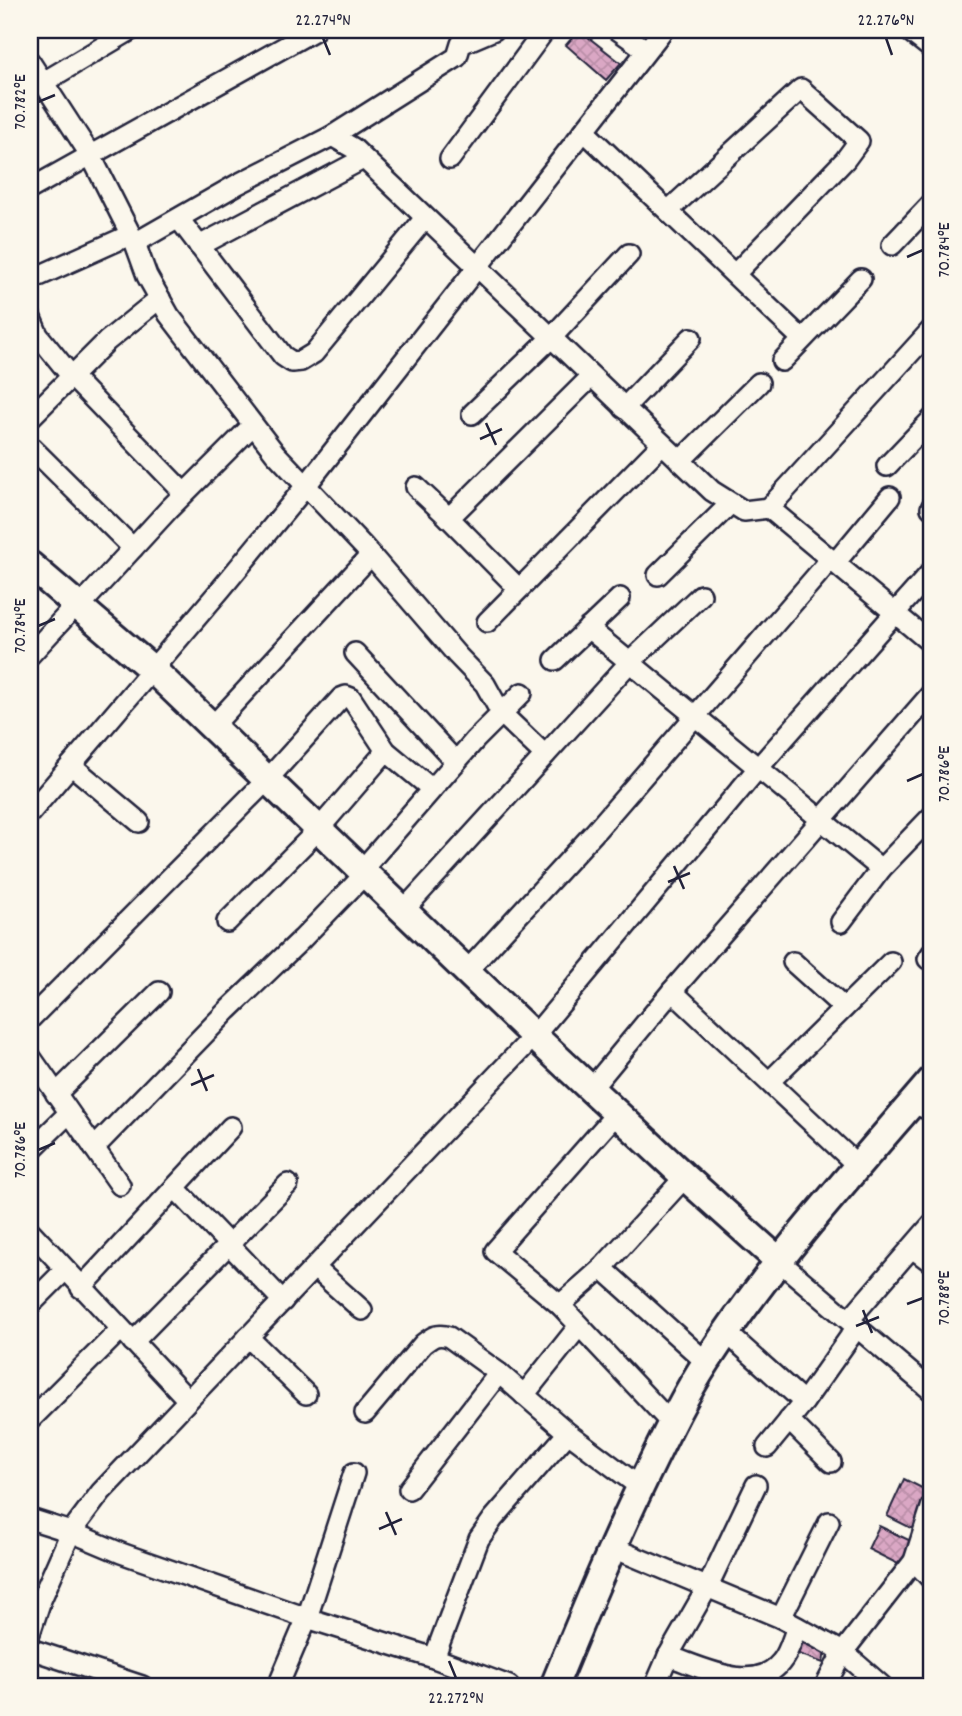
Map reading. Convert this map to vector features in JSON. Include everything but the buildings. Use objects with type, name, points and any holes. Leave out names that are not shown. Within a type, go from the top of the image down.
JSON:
[{"type":"street","points":[[42,83],[131,30]]},
{"type":"street","points":[[30,188],[315,30]]},
{"type":"street","points":[[30,279],[179,219],[238,184],[332,136],[457,57],[456,37],[494,30]]},
{"type":"street","points":[[450,159],[545,30]]},
{"type":"street","points":[[618,30],[646,50]]},
{"type":"street","points":[[30,813],[305,487],[663,30]]},
{"type":"street","points":[[908,30],[932,47]]},
{"type":"street","points":[[30,62],[90,156],[169,315],[275,453],[371,555],[485,684],[501,713],[545,755]]},
{"type":"street","points":[[668,210],[800,89],[859,141],[845,160],[735,274]]},
{"type":"street","points":[[584,131],[802,339]]},
{"type":"street","points":[[332,136],[353,148],[712,491],[744,511],[769,508],[932,329]]},
{"type":"street","points":[[200,246],[363,159]]},
{"type":"street","points":[[892,245],[929,212]]},
{"type":"street","points":[[179,219],[284,356],[292,362],[301,361],[314,353],[425,218]]},
{"type":"street","points":[[472,414],[551,338],[629,254]]},
{"type":"street","points":[[782,361],[861,279]]},
{"type":"street","points":[[30,418],[107,341],[160,298]]},
{"type":"street","points":[[30,316],[38,335],[72,377],[184,494]]},
{"type":"street","points":[[624,408],[691,338]]},
{"type":"street","points":[[449,518],[591,377]]},
{"type":"street","points":[[680,461],[759,383]]},
{"type":"street","points":[[887,466],[932,419]]},
{"type":"street","points":[[30,654],[253,425]]},
{"type":"street","points":[[487,622],[662,444]]},
{"type":"street","points":[[30,446],[132,548]]},
{"type":"street","points":[[416,487],[519,589]]},
{"type":"street","points":[[466,972],[594,833],[891,497]]},
{"type":"street","points":[[658,575],[730,504]]},
{"type":"street","points":[[769,508],[932,644]]},
{"type":"street","points":[[212,727],[371,555]]},
{"type":"street","points":[[30,565],[153,670],[466,972],[685,1177],[932,1391]]},
{"type":"street","points":[[30,1633],[71,1532],[101,1492],[534,1036],[759,767],[932,570]]},
{"type":"street","points":[[403,911],[630,662],[701,595]]},
{"type":"street","points":[[555,660],[620,598]]},
{"type":"street","points":[[588,628],[881,869]]},
{"type":"street","points":[[355,653],[456,762]]},
{"type":"street","points":[[591,1089],[672,991],[932,692]]},
{"type":"street","points":[[94,1148],[228,1010],[302,939],[363,873],[456,762],[522,693]]},
{"type":"street","points":[[30,1019],[267,780],[341,698],[351,698],[386,751],[432,789]]},
{"type":"street","points":[[227,922],[318,830],[386,751]]},
{"type":"street","points":[[71,765],[139,822]]},
{"type":"street","points":[[841,922],[881,869],[932,816]]},
{"type":"street","points":[[793,962],[844,1008]]},
{"type":"street","points":[[770,1082],[891,962]]},
{"type":"street","points":[[672,991],[858,1166]]},
{"type":"street","points":[[56,1094],[159,992]]},
{"type":"street","points":[[30,1056],[120,1185]]},
{"type":"street","points":[[554,1686],[611,1547],[671,1423],[706,1362],[779,1261],[858,1166],[922,1107],[932,1080]]},
{"type":"street","points":[[30,1151],[69,1113]]},
{"type":"street","points":[[617,1113],[495,1251],[560,1305],[671,1423]]},
{"type":"street","points":[[81,1288],[232,1127]]},
{"type":"street","points":[[560,1305],[602,1268],[685,1177]]},
{"type":"street","points":[[30,1420],[228,1244],[288,1184]]},
{"type":"street","points":[[175,1188],[283,1301]]},
{"type":"street","points":[[767,1447],[804,1402],[853,1324],[932,1224]]},
{"type":"street","points":[[30,1231],[188,1400]]},
{"type":"street","points":[[912,1248],[932,1263]]},
{"type":"street","points":[[314,1268],[362,1310]]},
{"type":"street","points":[[602,1268],[706,1362]]},
{"type":"street","points":[[30,1305],[65,1270]]},
{"type":"street","points":[[524,1395],[579,1326]]},
{"type":"street","points":[[727,1333],[804,1402]]},
{"type":"street","points":[[365,1413],[423,1345],[433,1336],[441,1334],[499,1373],[568,1433],[640,1487]]},
{"type":"street","points":[[248,1337],[306,1394]]},
{"type":"street","points":[[409,1489],[499,1373]]},
{"type":"street","points":[[789,1420],[831,1462]]},
{"type":"street","points":[[434,1658],[479,1539],[493,1518],[568,1433]]},
{"type":"street","points":[[278,1686],[307,1618],[354,1473]]},
{"type":"street","points":[[655,1686],[668,1656],[707,1588],[756,1485]]},
{"type":"street","points":[[825,1686],[843,1652],[914,1560],[932,1505]]},
{"type":"street","points":[[30,1520],[509,1686]]},
{"type":"street","points":[[668,1656],[746,1679],[779,1665],[789,1623],[829,1522]]},
{"type":"street","points":[[611,1547],[789,1623],[843,1652],[878,1685]]},
{"type":"street","points":[[914,1560],[932,1580]]},
{"type":"street","points":[[30,1649],[142,1686]]}]
